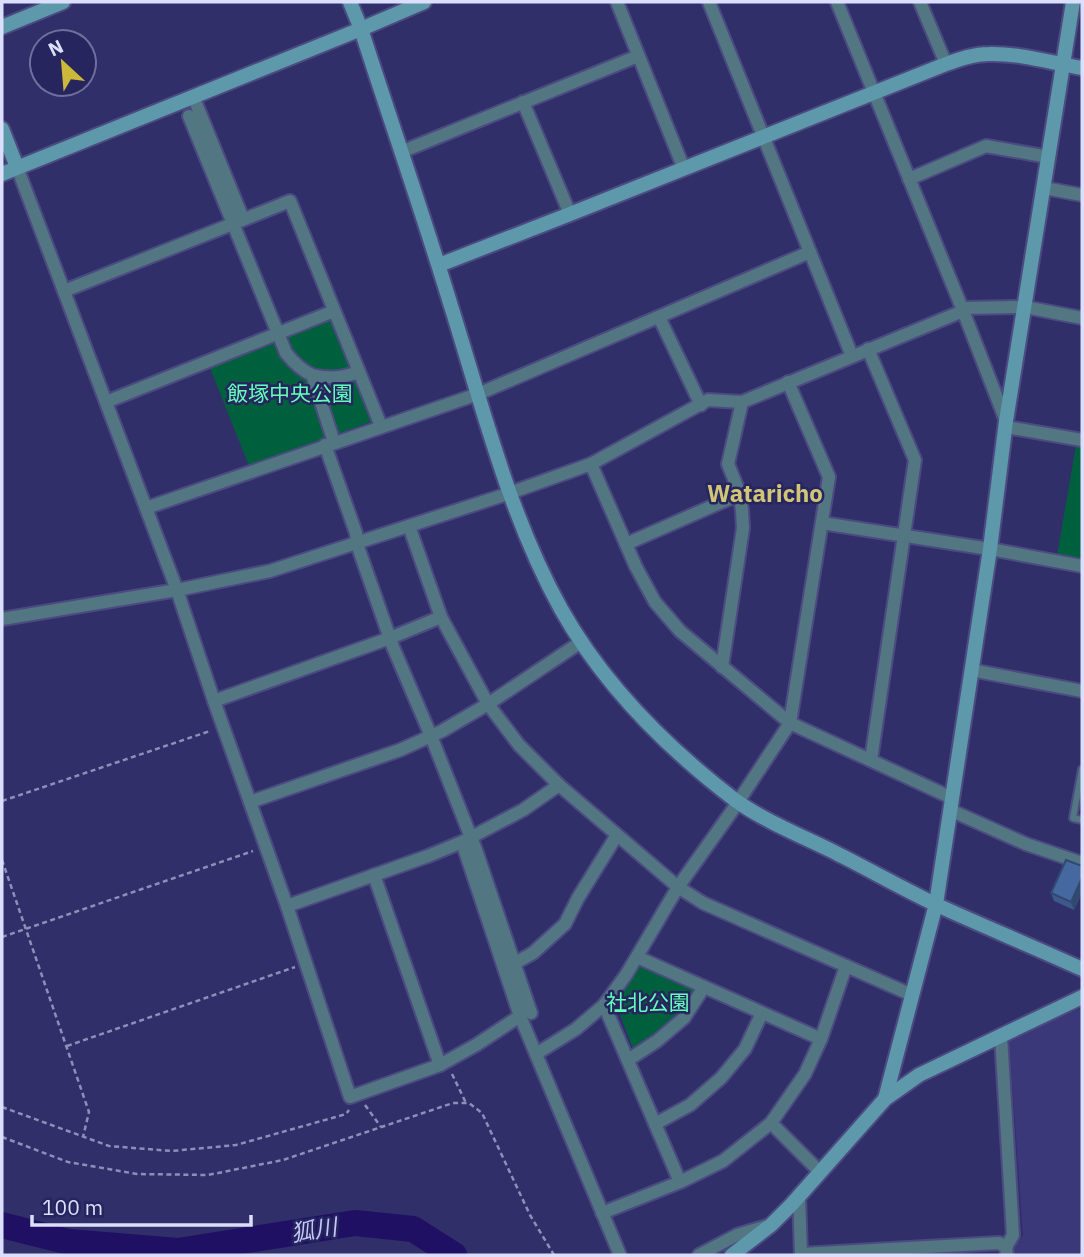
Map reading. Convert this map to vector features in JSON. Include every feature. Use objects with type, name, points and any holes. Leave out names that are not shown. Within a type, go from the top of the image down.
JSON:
[{"type":"street","points":[[2,27],[63,2]]},
{"type":"street","points":[[350,2],[439,265],[524,533],[561,610],[609,679],[640,715],[684,758],[738,802],[936,904],[1082,969]]},
{"type":"street","points":[[2,174],[424,2]]},
{"type":"street","points":[[617,2],[684,169]]},
{"type":"street","points":[[709,2],[852,356]]},
{"type":"street","points":[[837,2],[963,309],[1006,424]]},
{"type":"street","points":[[920,2],[946,64]]},
{"type":"street","points":[[885,1099],[936,904],[1006,424],[1073,2]]},
{"type":"street","points":[[439,265],[966,57],[1007,54],[1082,68]]},
{"type":"street","points":[[401,152],[638,56]]},
{"type":"street","points":[[193,96],[286,353],[303,371],[312,375],[329,379],[359,372]]},
{"type":"street","points":[[523,102],[570,214]]},
{"type":"street","points":[[189,116],[238,221]]},
{"type":"street","points":[[2,129],[177,590],[354,1095],[442,1063],[526,1014]]},
{"type":"street","points":[[909,179],[986,146],[1049,157]]},
{"type":"street","points":[[1044,188],[1082,195]]},
{"type":"street","points":[[64,291],[290,201],[381,426]]},
{"type":"street","points":[[146,508],[478,394],[810,252]]},
{"type":"street","points":[[2,620],[270,571],[357,544],[591,464],[708,400],[742,402],[963,309],[1025,307],[1082,318]]},
{"type":"street","points":[[106,402],[334,311]]},
{"type":"street","points":[[659,317],[701,405]]},
{"type":"street","points":[[868,349],[915,460],[871,761]]},
{"type":"street","points":[[312,375],[357,544],[390,638],[431,736],[526,1014],[536,1054],[620,1255]]},
{"type":"street","points":[[536,1054],[576,1029],[604,1005],[637,957],[678,887],[790,723],[829,477],[788,383]]},
{"type":"street","points":[[722,667],[743,528],[740,494],[727,464],[742,402]]},
{"type":"street","points":[[1006,424],[1082,440]]},
{"type":"street","points":[[591,464],[636,567],[655,602],[680,631],[790,723],[871,761],[1026,844],[1082,863]]},
{"type":"street","points":[[626,544],[740,494]]},
{"type":"street","points":[[822,523],[1082,566]]},
{"type":"street","points":[[409,526],[441,617],[488,704],[519,745],[559,785],[678,887],[703,903],[912,995]]},
{"type":"street","points":[[214,701],[441,617]]},
{"type":"street","points":[[250,802],[400,750],[442,731],[581,642]]},
{"type":"street","points":[[971,670],[1082,691]]},
{"type":"street","points":[[287,905],[466,840],[523,810],[559,785]]},
{"type":"street","points":[[510,967],[533,953],[565,924],[617,835]]},
{"type":"street","points":[[374,875],[442,1063]]},
{"type":"street","points":[[637,957],[821,1039]]},
{"type":"street","points":[[602,1213],[680,1182],[723,1161],[771,1123],[805,1074],[821,1039],[846,966]]},
{"type":"street","points":[[628,1060],[657,1041],[684,1018],[704,987]]},
{"type":"street","points":[[732,1255],[771,1225],[885,1099],[919,1075],[1082,997]]},
{"type":"street","points":[[604,1005],[680,1182]]},
{"type":"street","points":[[655,1124],[690,1105],[721,1078],[745,1049],[762,1013]]},
{"type":"street","points":[[799,1195],[801,1255],[999,1243],[1007,1251],[1013,1235],[1001,1035]]},
{"type":"street","points":[[771,1123],[820,1172]]},
{"type":"street","points":[[699,1255],[737,1235],[771,1225]]},
{"type":"lane","points":[[1082,769],[1073,818],[1082,820]]},
{"type":"path","points":[[2,801],[223,726]]},
{"type":"path","points":[[2,937],[266,847]]},
{"type":"path","points":[[2,860],[89,1112],[83,1137]]},
{"type":"path","points":[[67,1046],[306,964]]},
{"type":"path","points":[[442,1063],[466,1102],[482,1113],[530,1215],[554,1255]]},
{"type":"path","points":[[354,1095],[381,1126]]},
{"type":"path","points":[[2,1107],[108,1146],[172,1151],[236,1145],[346,1114],[352,1106],[354,1095]]},
{"type":"path","points":[[2,1137],[68,1162],[137,1174],[208,1175],[283,1160],[453,1103],[466,1102]]},
{"type":"shaded area","points":[[1082,1008],[1082,1255],[1014,1255],[1014,1243],[1023,1236],[1009,1037]]},
{"type":"green space","name":"飯塚中央公園","points":[[333,319],[373,421],[249,466],[210,368]]},
{"type":"green space","points":[[1076,445],[1082,446],[1082,561],[1057,556]]},
{"type":"green space","name":"社北公園","points":[[639,966],[694,990],[667,1024],[633,1049],[615,1001]]},
{"type":"building","points":[[1066,860],[1082,866],[1082,878],[1071,902],[1051,893]]},
{"type":"waterway","name":"狐川","points":[[2,1225],[69,1242],[178,1251],[355,1223],[413,1229],[454,1255]]},
{"type":"district","name":"Wataricho","points":[[765,494]]}]
